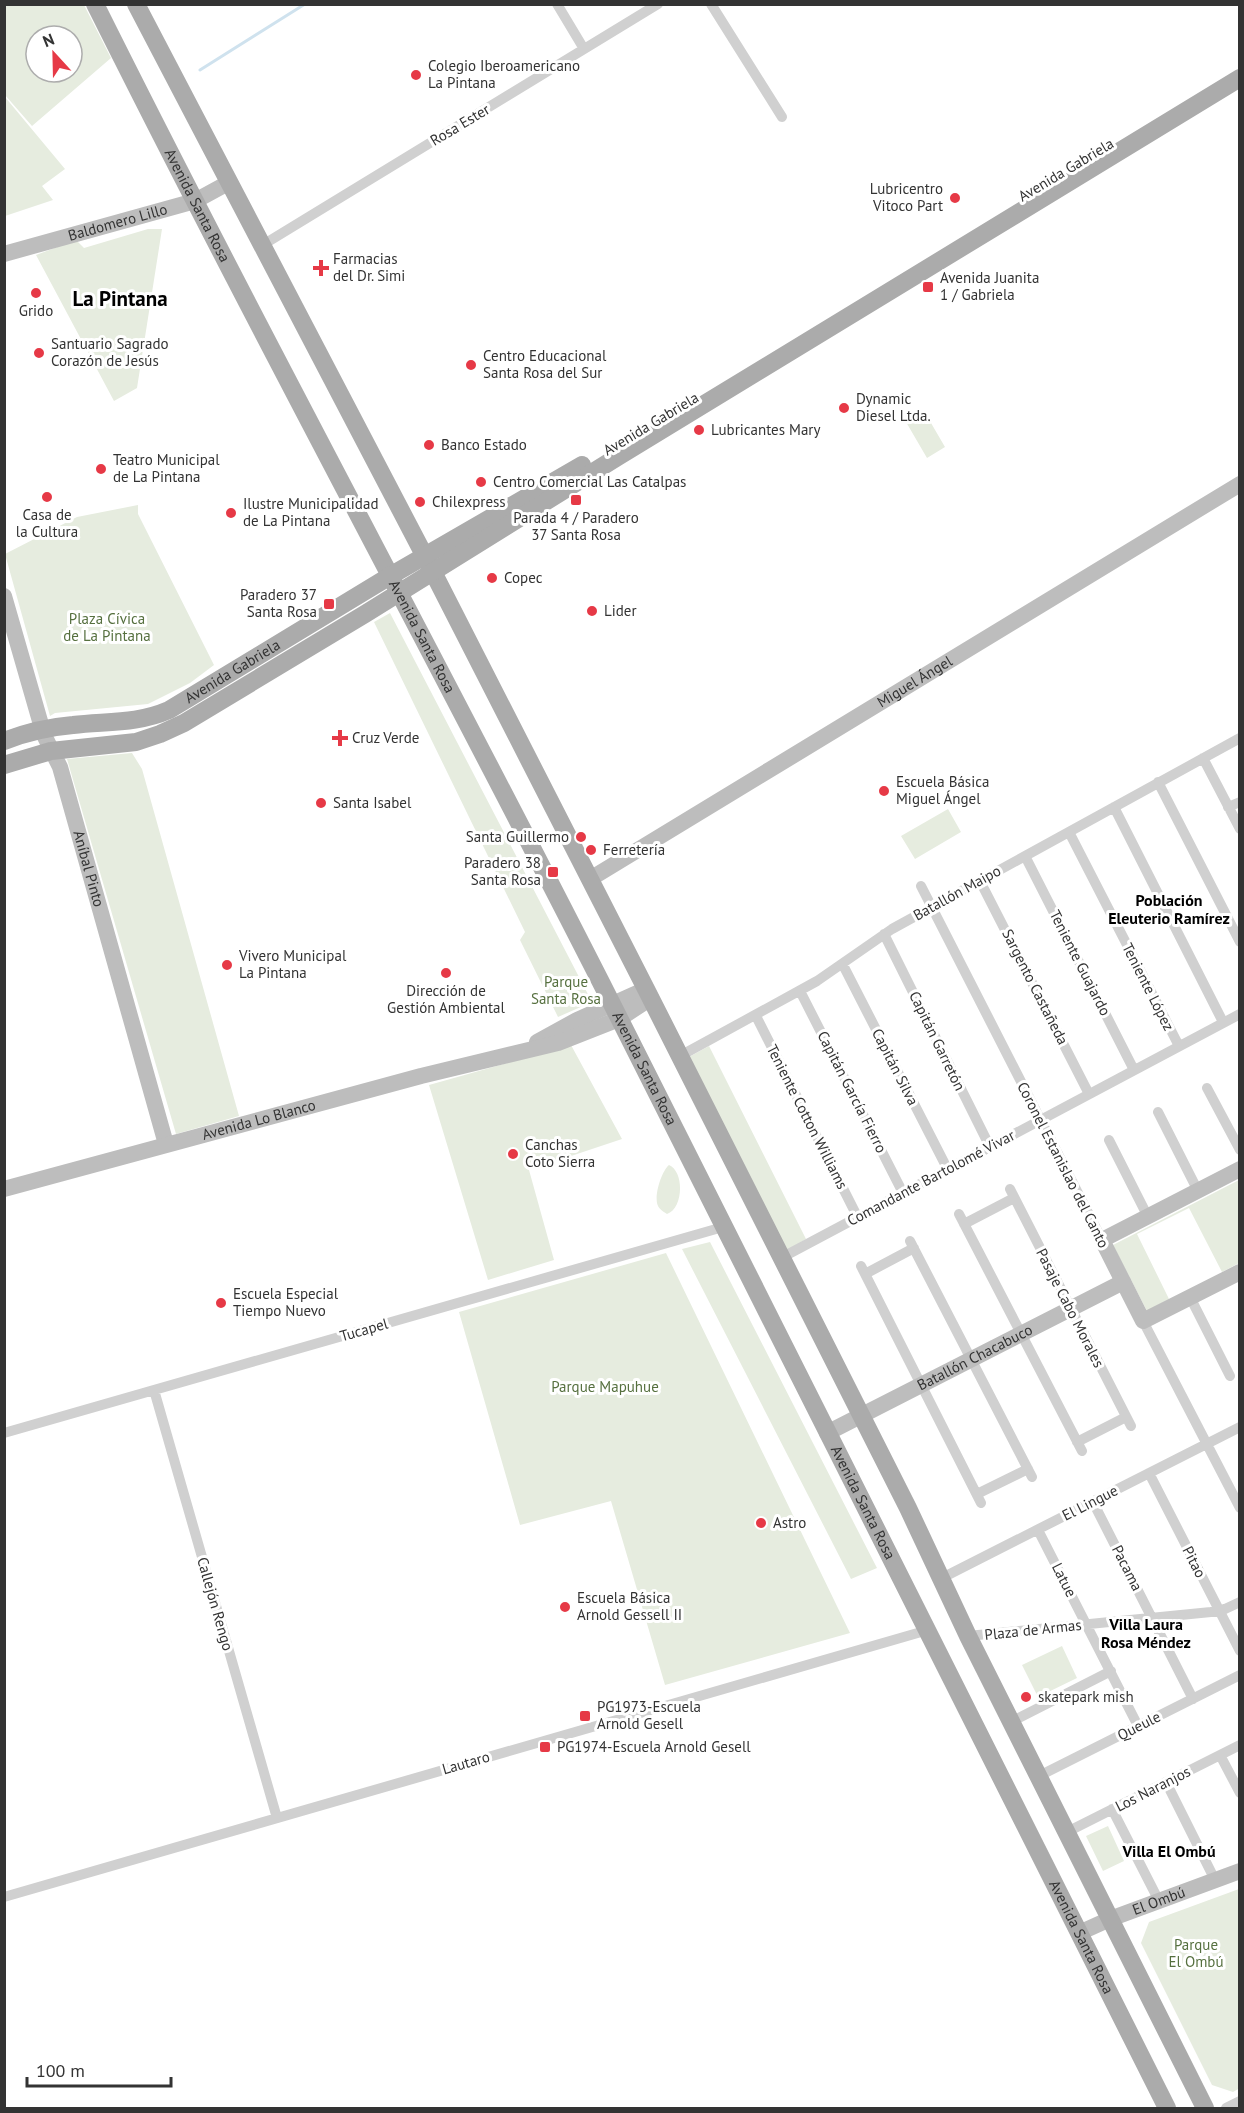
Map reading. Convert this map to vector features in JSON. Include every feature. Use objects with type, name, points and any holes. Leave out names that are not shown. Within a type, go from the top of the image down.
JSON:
[{"type":"main road","name":"Avenida Santa Rosa","points":[[95,4],[615,1012],[928,1630],[1167,2109]]},
{"type":"main road","points":[[136,4],[429,565],[649,994],[781,1258],[856,1418],[908,1508],[968,1636],[1205,2109]]},
{"type":"main road","name":"Avenida Gabriela","points":[[4,765],[51,751],[127,743],[160,735],[198,714],[399,593],[429,565],[551,484],[1239,64]]},
{"type":"main road","name":"Avenida Gabriela","points":[[7,739],[42,729],[74,724],[135,721],[162,713],[390,576],[429,565],[629,450],[1239,78]]},
{"type":"street","points":[[557,4],[584,50]]},
{"type":"street","name":"Rosa Ester","points":[[261,246],[658,4]]},
{"type":"street","points":[[711,4],[782,117]]},
{"type":"street","name":"Baldomero Lillo","points":[[4,255],[195,201],[228,183]]},
{"type":"street","name":"Miguel Ángel","points":[[590,879],[1239,484]]},
{"type":"street","name":"Aníbal Pinto","points":[[4,596],[42,729],[58,761],[166,1144]]},
{"type":"street","name":"Batallón Maipo","points":[[680,1056],[800,991],[843,965],[884,934],[1239,738]]},
{"type":"street","points":[[1203,758],[1239,829]]},
{"type":"street","points":[[1158,782],[1239,942]]},
{"type":"street","points":[[1228,807],[1239,802]]},
{"type":"street","points":[[1114,807],[1223,1022]]},
{"type":"street","name":"Teniente López","points":[[1069,832],[1179,1046]]},
{"type":"street","name":"Teniente Guajardo","points":[[1025,856],[1134,1070]]},
{"type":"street","name":"Sargento Castañeda","points":[[980,880],[1089,1094]]},
{"type":"street","name":"Coronel Estanislao del Canto","points":[[921,886],[1239,1508]]},
{"type":"street","name":"Capitán Garretón","points":[[884,934],[990,1147]]},
{"type":"street","name":"Capitán Silva","points":[[843,965],[948,1170]]},
{"type":"street","name":"Capitán García Fierro","points":[[800,991],[903,1193]]},
{"type":"street","name":"Avenida Lo Blanco","points":[[4,1189],[514,1052],[542,1047],[649,994]]},
{"type":"street","name":"Comandante Bartolomé Vivar","points":[[781,1258],[1239,1014]]},
{"type":"street","name":"Teniente Cotton Williams","points":[[756,1016],[858,1218]]},
{"type":"street","points":[[1207,1088],[1239,1150]]},
{"type":"street","points":[[1158,1112],[1198,1191]]},
{"type":"street","points":[[1109,1140],[1148,1217]]},
{"type":"street","points":[[1101,1240],[1239,1169]]},
{"type":"street","name":"Pasaje Cabo Morales","points":[[1012,1194],[1071,1308],[1129,1422],[1079,1447],[962,1219],[1012,1194]]},
{"type":"street","name":"Tucapel","points":[[4,1433],[723,1227]]},
{"type":"street","points":[[912,1245],[972,1359],[1030,1473],[979,1498],[863,1270],[912,1245]]},
{"type":"street","points":[[1143,1321],[1239,1272]]},
{"type":"street","name":"Batallón Chacabuco","points":[[827,1433],[1123,1282]]},
{"type":"street","points":[[1190,1297],[1230,1376]]},
{"type":"street","name":"Callejón Rengo","points":[[154,1390],[277,1818]]},
{"type":"street","name":"El Lingue","points":[[940,1579],[1239,1427]]},
{"type":"street","name":"Pitao","points":[[1149,1473],[1239,1651]]},
{"type":"street","name":"Pacama","points":[[1093,1502],[1193,1699]]},
{"type":"street","name":"Latue","points":[[1038,1530],[1138,1726]]},
{"type":"street","name":"Plaza de Armas","points":[[968,1636],[1219,1611],[1239,1602]]},
{"type":"street","name":"Lautaro","points":[[4,1896],[928,1630]]},
{"type":"street","points":[[1011,1722],[1111,1671]]},
{"type":"street","name":"Queule","points":[[1039,1776],[1239,1675]]},
{"type":"street","name":"Los Naranjos","points":[[1067,1832],[1239,1745]]},
{"type":"street","points":[[1220,1755],[1239,1793]]},
{"type":"street","points":[[1166,1782],[1215,1880]]},
{"type":"street","points":[[1112,1809],[1159,1901]]},
{"type":"street","name":"El Ombú","points":[[1079,1933],[1110,1919],[1239,1871]]},
{"type":"street","points":[[1226,2109],[1239,2101]]},
{"type":"green space","points":[[4,5],[84,5],[111,58],[84,81],[84,24],[24,24],[24,84],[81,84],[32,126],[5,95]]},
{"type":"green space","points":[[5,97],[65,169],[42,186],[53,200],[5,216]]},
{"type":"green space","points":[[148,229],[162,229],[137,388],[114,401],[36,255],[76,240],[84,248]]},
{"type":"green space","points":[[924,411],[945,447],[927,458],[906,422]]},
{"type":"green space","name":"Plaza Cívica de La Pintana","points":[[138,505],[138,514],[214,665],[190,683],[148,704],[55,713],[50,716],[5,554],[77,517]]},
{"type":"green space","name":"Parque Santa Rosa","points":[[390,613],[592,1002],[558,1017],[520,940],[525,932],[374,622]]},
{"type":"green space","points":[[132,753],[142,769],[239,1116],[176,1134],[67,759]]},
{"type":"green space","points":[[948,809],[961,832],[915,859],[901,836]]},
{"type":"green space","name":"Canchas Coto Sierra","points":[[571,1045],[622,1139],[529,1170],[554,1260],[488,1280],[429,1085]]},
{"type":"green space","points":[[709,1046],[806,1239],[786,1251],[689,1057]]},
{"type":"green space","points":[[669,1165],[678,1175],[680,1190],[676,1205],[667,1214],[658,1206],[657,1198],[662,1177]]},
{"type":"green space","points":[[1239,1180],[1239,1263],[1222,1272],[1189,1208],[1137,1234],[1169,1299],[1147,1311],[1113,1245]]},
{"type":"green space","points":[[710,1242],[877,1568],[851,1579],[682,1249]]},
{"type":"green space","name":"Parque Mapuhue","points":[[666,1253],[850,1633],[665,1685],[611,1501],[520,1525],[459,1312]]},
{"type":"green space","points":[[1062,1646],[1077,1678],[1038,1697],[1022,1665]]},
{"type":"green space","points":[[1108,1826],[1124,1861],[1103,1871],[1086,1836]]},
{"type":"green space","name":"Parque El Ombú","points":[[1239,1889],[1240,2088],[1233,2092],[1212,2085],[1141,1943],[1149,1922]]},
{"type":"waterway","points":[[200,70],[305,4]]},
{"type":"place","name":"Colegio Iberoamericano La Pintana","points":[[416,75]]},
{"type":"place","name":"Lubricentro Vitoco Part","points":[[955,198]]},
{"type":"place","name":"Farmacias del Dr. Simi","points":[[321,268]]},
{"type":"place","name":"Avenida Juanita 1 / Gabriela","points":[[928,287]]},
{"type":"place","name":"Grido","points":[[36,293]]},
{"type":"place","name":"Santuario Sagrado Corazón de Jesús","points":[[39,353]]},
{"type":"place","name":"Centro Educacional Santa Rosa del Sur","points":[[471,365]]},
{"type":"place","name":"Dynamic Diesel Ltda.","points":[[844,408]]},
{"type":"place","name":"Lubricantes Mary","points":[[699,430]]},
{"type":"place","name":"Banco Estado","points":[[429,445]]},
{"type":"place","name":"Teatro Municipal de La Pintana","points":[[101,469]]},
{"type":"place","name":"Centro Comercial Las Catalpas","points":[[481,482]]},
{"type":"place","name":"Casa de la Cultura","points":[[47,497]]},
{"type":"place","name":"Parada 4 / Paradero 37 Santa Rosa","points":[[576,500]]},
{"type":"place","name":"Chilexpress","points":[[420,502]]},
{"type":"place","name":"Ilustre Municipalidad de La Pintana","points":[[231,513]]},
{"type":"place","name":"Copec","points":[[492,578]]},
{"type":"place","name":"Paradero 37 Santa Rosa","points":[[329,604]]},
{"type":"place","name":"Lider","points":[[592,611]]},
{"type":"place","name":"Cruz Verde","points":[[340,738]]},
{"type":"place","name":"Escuela Básica Miguel Ángel","points":[[884,791]]},
{"type":"place","name":"Santa Isabel","points":[[321,803]]},
{"type":"place","name":"Santa Guillermo","points":[[581,837]]},
{"type":"place","name":"Ferretería","points":[[591,850]]},
{"type":"place","name":"Paradero 38 Santa Rosa","points":[[553,872]]},
{"type":"place","name":"Vivero Municipal La Pintana","points":[[227,965]]},
{"type":"place","name":"Dirección de Gestión Ambiental","points":[[446,973]]},
{"type":"place","name":"Canchas Coto Sierra","points":[[513,1154]]},
{"type":"place","name":"Escuela Especial Tiempo Nuevo","points":[[221,1303]]},
{"type":"place","name":"Astro","points":[[761,1523]]},
{"type":"place","name":"Escuela Básica Arnold Gessell II","points":[[565,1607]]},
{"type":"place","name":"skatepark mish","points":[[1026,1697]]},
{"type":"place","name":"PG1973-Escuela Arnold Gesell","points":[[585,1716]]},
{"type":"place","name":"PG1974-Escuela Arnold Gesell","points":[[545,1747]]},
{"type":"district","name":"La Pintana","points":[[120,299]]},
{"type":"district","name":"Población Eleuterio Ramírez","points":[[1169,909]]},
{"type":"district","name":"Villa Laura Rosa Méndez","points":[[1146,1633]]},
{"type":"district","name":"Villa El Ombú","points":[[1169,1851]]}]
